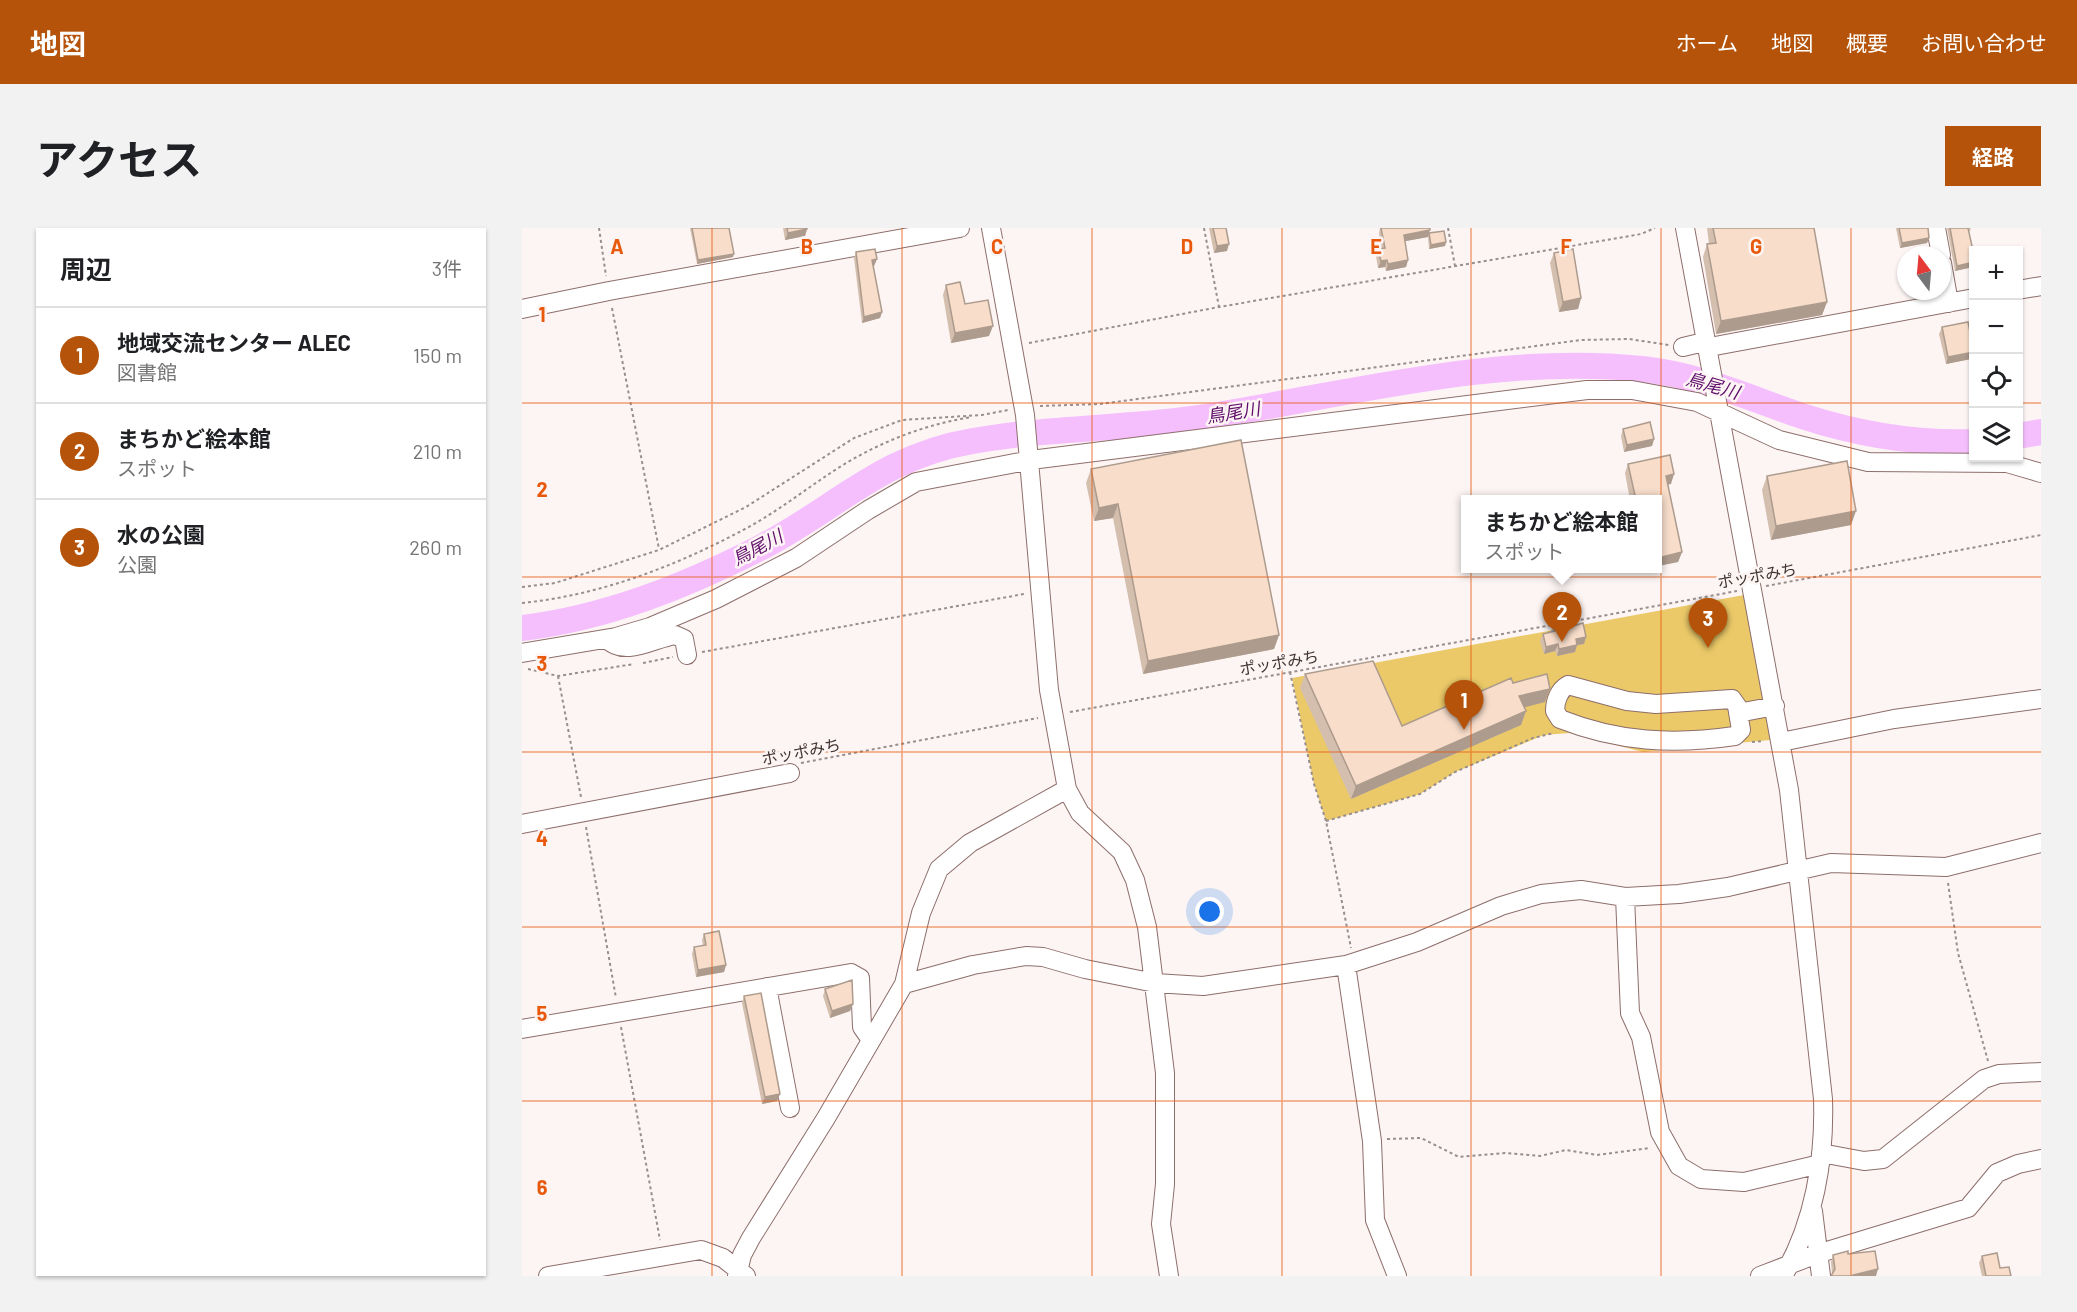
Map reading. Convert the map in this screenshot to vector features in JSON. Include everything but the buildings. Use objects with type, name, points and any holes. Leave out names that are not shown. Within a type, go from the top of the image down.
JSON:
[{"type":"street","points":[[522,309],[609,291],[960,228]]},
{"type":"street","points":[[991,228],[1024,411],[1030,456],[1046,656],[1067,789],[1080,813],[1122,852],[1135,880],[1147,927],[1165,1073],[1165,1184],[1161,1224],[1169,1276]]},
{"type":"street","points":[[1684,228],[1780,740],[1798,870],[1823,1099],[1821,1158],[1812,1203],[1786,1270]]},
{"type":"street","points":[[1936,228],[1939,246]]},
{"type":"street","points":[[2023,289],[2041,286]]},
{"type":"street","points":[[1683,347],[1715,346],[1969,299]]},
{"type":"street","points":[[522,653],[607,639],[650,627],[716,599],[796,558],[868,510],[916,482],[1030,456],[1262,433],[1603,389],[1632,390],[1717,404],[1779,440],[1868,462],[1991,462],[2038,466]]},
{"type":"street","points":[[607,639],[612,644],[624,647],[675,635],[684,639],[687,655]]},
{"type":"street","points":[[1568,686],[1627,701],[1656,704],[1702,703],[1729,699],[1734,701],[1738,713],[1741,730],[1735,736],[1667,742],[1633,740],[1592,730],[1560,719],[1555,711],[1562,690],[1568,686]]},
{"type":"street","points":[[1780,740],[1894,718],[2041,699]]},
{"type":"street","points":[[1738,713],[1774,706]]},
{"type":"street","points":[[522,825],[792,769]]},
{"type":"street","points":[[548,1276],[701,1250],[723,1258],[740,1273],[751,1238],[826,1118],[904,984],[921,913],[939,869],[970,843],[1067,789]]},
{"type":"street","points":[[904,984],[973,965],[1026,956],[1043,957],[1085,969],[1155,983],[1203,986],[1350,964],[1418,942],[1501,906],[1542,894],[1581,890],[1625,897],[1728,887],[1798,870],[1850,862],[1946,867],[2041,843]]},
{"type":"street","points":[[1625,897],[1630,1013],[1641,1036],[1660,1132],[1679,1166],[1701,1179],[1714,1182],[1744,1182],[1821,1158],[1864,1161],[1884,1159],[1992,1076],[2041,1072]]},
{"type":"street","points":[[1350,964],[1372,1141],[1375,1220],[1397,1276]]},
{"type":"street","points":[[522,1029],[856,974],[861,986],[862,1027],[871,1040]]},
{"type":"street","points":[[767,987],[790,1108]]},
{"type":"street","points":[[1760,1276],[1786,1270],[1817,1254],[1968,1208],[1998,1173],[2018,1164],[2041,1159]]},
{"type":"street","points":[[1812,1203],[1821,1276]]},
{"type":"path","points":[[599,228],[659,550]]},
{"type":"path","points":[[1204,228],[1219,307]]},
{"type":"path","points":[[1448,228],[1455,266]]},
{"type":"path","points":[[1013,346],[1219,307],[1641,234],[1654,228]]},
{"type":"path","points":[[522,587],[555,583],[659,550],[746,507],[854,438],[902,420],[1100,404],[1581,340],[1629,339],[1683,347]]},
{"type":"path","points":[[522,603],[587,592],[663,567],[746,528],[872,449],[948,421],[982,415]]},
{"type":"path","name":"ポッポみち","points":[[792,769],[1054,715],[2041,535]]},
{"type":"path","points":[[522,669],[558,676],[1042,591]]},
{"type":"path","points":[[1290,672],[1314,784],[1326,821],[1350,964]]},
{"type":"path","points":[[558,676],[663,1256]]},
{"type":"path","points":[[1326,821],[1420,794],[1455,772],[1533,738],[1563,732]]},
{"type":"path","points":[[1750,742],[1780,740]]},
{"type":"path","points":[[1946,867],[1958,953],[1992,1076]]},
{"type":"path","points":[[1372,1141],[1421,1138],[1453,1155],[1469,1157],[1498,1153],[1540,1156],[1566,1150],[1597,1155],[1666,1146]]},
{"type":"shaded area","points":[[1744,595],[1770,740],[1643,752],[1570,733],[1544,735],[1455,772],[1420,794],[1326,821],[1314,784],[1292,678]]},
{"type":"waterway","name":"鳥尾川","points":[[522,628],[613,609],[701,576],[786,534],[885,471],[941,448],[1027,433],[1192,419],[1360,389],[1473,372],[1530,367],[1586,366],[1642,369],[1684,376],[1802,416],[1865,433],[1930,441],[1969,442]]},
{"type":"waterway","name":"鳥尾川","points":[[2023,435],[2041,432]]},
{"type":"place","name":"まちかど絵本館","points":[[1562,642]]},
{"type":"place","name":"水の公園","points":[[1708,648]]},
{"type":"place","name":"地域交流センター ALEC","points":[[1464,730]]}]
